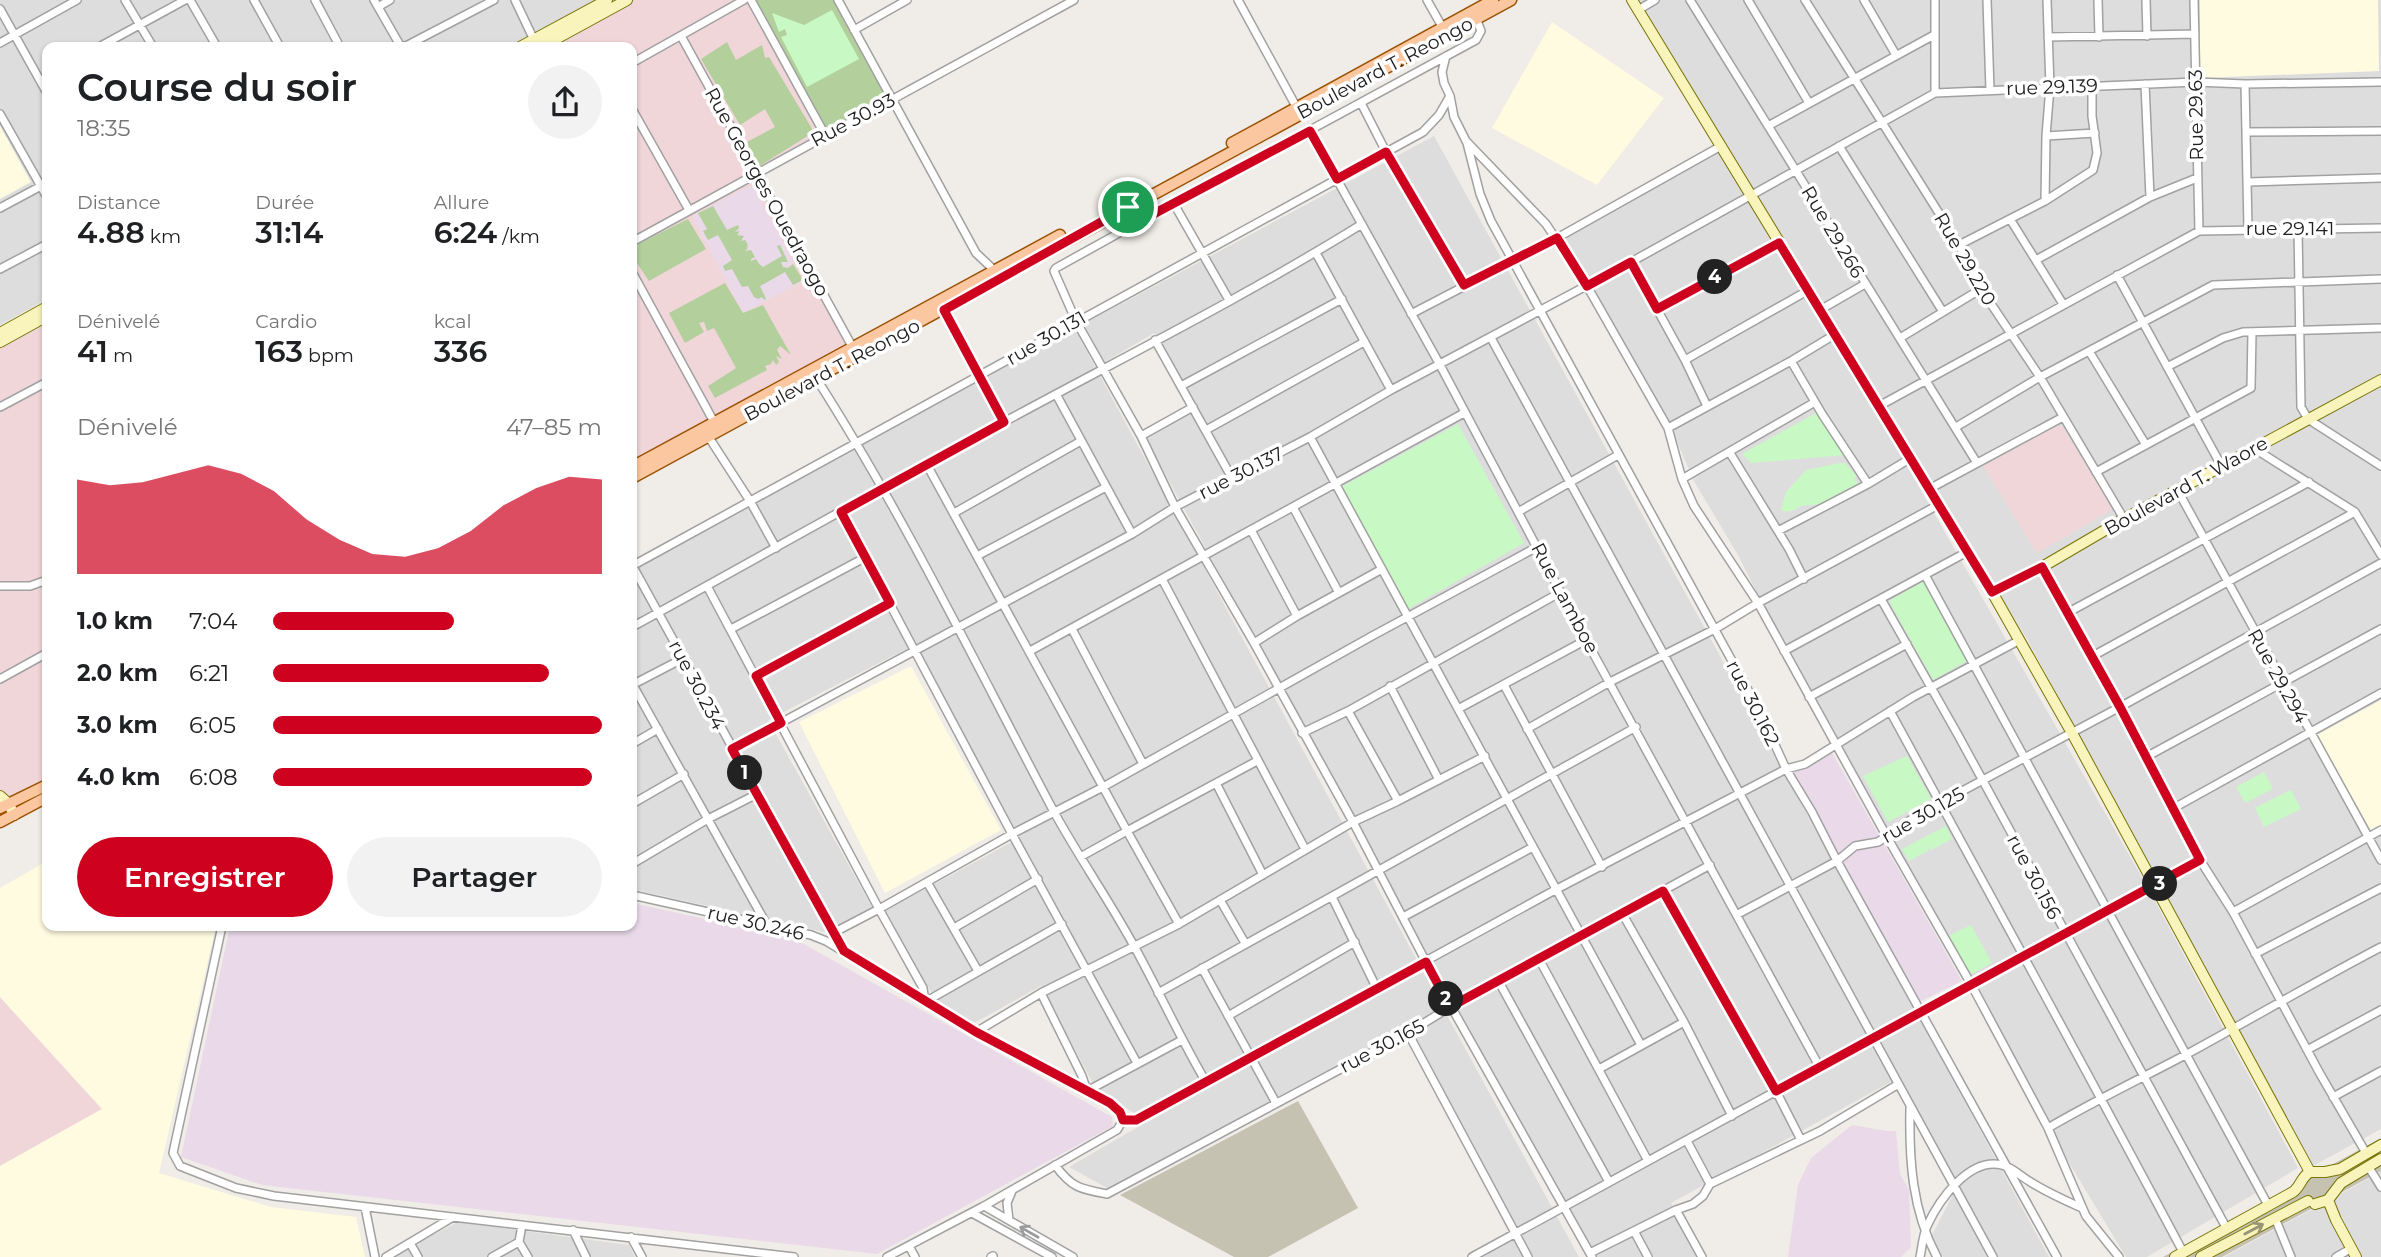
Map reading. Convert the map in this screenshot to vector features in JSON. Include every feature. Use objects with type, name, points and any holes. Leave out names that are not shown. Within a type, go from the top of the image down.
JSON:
[{"type":"main road","name":"Boulevard T. Reongo","points":[[637,475],[944,310],[998,274],[1042,254],[1128,207],[1444,31],[1493,0]]},
{"type":"main road","name":"Boulevard T. Reongo","points":[[1444,31],[1511,0]]},
{"type":"main road","name":"Boulevard T. Reongo","points":[[637,464],[853,348],[998,274],[1210,155],[1298,110]]},
{"type":"main road","points":[[4,809],[42,788]]},
{"type":"main road","points":[[4,809],[42,798]]},
{"type":"street","points":[[55,0],[60,9]]},
{"type":"street","points":[[0,43],[77,0]]},
{"type":"street","points":[[125,0],[150,42]]},
{"type":"street","points":[[108,42],[185,0]]},
{"type":"street","points":[[190,0],[214,42]]},
{"type":"street","points":[[254,0],[277,42]]},
{"type":"street","points":[[315,0],[337,42]]},
{"type":"street","points":[[390,0],[376,4],[399,42]]},
{"type":"street","points":[[412,42],[494,0]]},
{"type":"street","points":[[515,0],[536,42]]},
{"type":"street","points":[[539,42],[607,0]]},
{"type":"street","points":[[539,42],[627,0]]},
{"type":"street","points":[[637,61],[744,0]]},
{"type":"street","points":[[751,0],[825,135]]},
{"type":"street","points":[[838,0],[976,253],[998,274]]},
{"type":"street","points":[[854,30],[907,0]]},
{"type":"street","name":"Rue 30.93","points":[[637,239],[1074,0]]},
{"type":"street","points":[[1238,0],[1298,110]]},
{"type":"street","points":[[1427,0],[1444,31]]},
{"type":"street","points":[[1655,0],[1635,5],[1992,592],[2072,733],[2309,1172]]},
{"type":"street","name":"Rue 29.266","points":[[1690,0],[1977,463]]},
{"type":"street","points":[[1748,0],[1810,103]]},
{"type":"street","name":"Rue 29.220","points":[[1805,0],[1959,245],[1981,289],[2040,377],[2124,519]]},
{"type":"street","points":[[1864,0],[1896,55]]},
{"type":"street","points":[[1935,0],[1935,93]]},
{"type":"street","points":[[1987,0],[1990,90]]},
{"type":"street","points":[[2045,201],[2050,87],[2047,0]]},
{"type":"street","points":[[2098,0],[2099,37]]},
{"type":"street","points":[[2146,0],[2147,36]]},
{"type":"street","name":"Rue 29.63","points":[[2194,0],[2199,231]]},
{"type":"street","points":[[0,9],[42,75]]},
{"type":"street","points":[[1476,18],[1481,31],[1476,40],[1146,218],[1054,271],[1076,321],[1141,436],[1175,507],[1254,643],[1353,822],[1450,1007],[1591,1255],[1634,1231],[1699,1201],[1710,1184],[1820,1131],[1897,1085]]},
{"type":"street","points":[[2048,37],[2195,34]]},
{"type":"street","points":[[1768,126],[1934,35]]},
{"type":"street","name":"Rue Georges Ouedraogo","points":[[681,36],[853,348]]},
{"type":"street","points":[[1446,56],[1442,72],[1444,83],[1454,117],[1466,141],[1540,217],[1557,238],[1587,286],[1668,428],[1682,479],[1694,506],[1758,603],[1886,837],[1971,984],[2048,1128],[2082,1209],[2119,1257]]},
{"type":"street","name":"rue 29.139","points":[[1750,194],[1935,93],[2196,82],[2245,85],[2381,82]]},
{"type":"street","points":[[2144,84],[2150,197]]},
{"type":"street","points":[[2245,85],[2248,229]]},
{"type":"street","points":[[1959,245],[2045,201],[2093,170],[2097,153],[2092,116],[2092,86]]},
{"type":"street","name":"rue 30.131","points":[[637,562],[1423,132],[1439,115],[1450,96]]},
{"type":"street","points":[[1361,103],[1386,152],[1464,285]]},
{"type":"street","points":[[0,114],[41,186],[0,208]]},
{"type":"street","points":[[637,118],[689,210]]},
{"type":"street","name":"Rue Lamboe","points":[[1310,131],[1440,365],[1586,640],[1636,727],[1819,1066]]},
{"type":"street","points":[[2246,132],[2381,131]]},
{"type":"street","points":[[2046,135],[2095,133]]},
{"type":"street","name":"rue 30.162","points":[[1466,141],[1484,203],[1539,312],[1760,712],[1786,769],[2057,1257]]},
{"type":"street","points":[[1411,314],[1557,238],[1721,146]]},
{"type":"street","points":[[1839,146],[1943,312]]},
{"type":"street","points":[[2036,260],[2150,197],[2197,178]]},
{"type":"street","points":[[2248,182],[2381,178]]},
{"type":"street","name":"rue 30.137","points":[[732,749],[1587,286],[1750,194]]},
{"type":"street","points":[[1174,204],[1228,300]]},
{"type":"street","points":[[1128,207],[1135,214],[1146,218]]},
{"type":"street","points":[[2010,219],[2063,304]]},
{"type":"street","points":[[637,624],[1004,422],[1104,370],[1362,224]]},
{"type":"street","points":[[2298,228],[2301,407],[2308,419],[2381,467]]},
{"type":"street","name":"rue 29.141","points":[[2199,231],[2381,228]]},
{"type":"street","points":[[1879,406],[2199,231]]},
{"type":"street","points":[[1657,309],[1779,243]]},
{"type":"street","points":[[0,269],[42,247]]},
{"type":"street","points":[[1315,253],[1391,390]]},
{"type":"street","points":[[1631,262],[1707,406]]},
{"type":"street","points":[[2117,275],[2222,467]]},
{"type":"street","points":[[1956,426],[2040,377],[2213,285],[2381,279]]},
{"type":"street","points":[[637,281],[714,422]]},
{"type":"street","points":[[1820,310],[1865,284]]},
{"type":"street","points":[[1900,338],[1981,289]]},
{"type":"street","points":[[1685,360],[1807,290]]},
{"type":"street","points":[[1181,386],[1342,299]]},
{"type":"street","points":[[0,333],[42,310]]},
{"type":"street","points":[[944,310],[1004,422]]},
{"type":"street","points":[[0,342],[42,319]]},
{"type":"street","points":[[2167,367],[2223,338],[2252,332],[2381,328]]},
{"type":"street","points":[[2096,472],[2252,386],[2252,332]]},
{"type":"street","points":[[1668,428],[1834,335]]},
{"type":"street","points":[[1491,338],[1993,1257]]},
{"type":"street","points":[[1155,340],[1232,478]]},
{"type":"street","points":[[1206,429],[1364,342]]},
{"type":"street","points":[[2089,351],[2146,445]]},
{"type":"street","points":[[1791,361],[1868,484]]},
{"type":"street","points":[[816,378],[857,441],[959,626],[1055,813],[1134,947],[1206,1082]]},
{"type":"street","name":"Boulevard T. Waore","points":[[1992,592],[2381,380]]},
{"type":"street","points":[[0,407],[42,385]]},
{"type":"street","points":[[1056,394],[1132,534]]},
{"type":"street","points":[[1682,479],[1815,402]]},
{"type":"street","points":[[1141,436],[1193,407]]},
{"type":"street","points":[[1030,651],[1464,413]]},
{"type":"street","points":[[1929,489],[2063,417]]},
{"type":"street","points":[[708,436],[750,501],[776,548]]},
{"type":"street","points":[[1310,437],[1485,756],[1555,891],[1642,1045]]},
{"type":"street","points":[[954,513],[1082,441]]},
{"type":"street","points":[[2256,449],[2355,512],[2381,555]]},
{"type":"street","points":[[1730,453],[1779,531],[1804,579]]},
{"type":"street","points":[[1518,512],[1618,455]]},
{"type":"street","points":[[1779,531],[1911,458]]},
{"type":"street","points":[[927,465],[1178,924]]},
{"type":"street","points":[[2067,613],[2309,482]]},
{"type":"street","points":[[977,556],[1106,487]]},
{"type":"street","name":"Rue 29.294","points":[[2178,491],[2381,860]]},
{"type":"street","points":[[1527,729],[1610,682],[1715,629],[1938,505]]},
{"type":"street","points":[[1293,507],[1339,593]]},
{"type":"street","points":[[841,512],[1137,1062]]},
{"type":"street","points":[[2091,657],[2355,512]]},
{"type":"street","points":[[1251,530],[1297,616]]},
{"type":"street","points":[[833,933],[1537,547]]},
{"type":"street","points":[[1784,651],[1967,552]]},
{"type":"street","points":[[731,629],[866,557]]},
{"type":"street","name":"rue 30.125","points":[[1738,914],[1837,861],[1855,846],[1878,842],[1914,817],[2381,563]]},
{"type":"street","points":[[2042,567],[2120,707],[2200,860],[2233,912],[2366,1153]]},
{"type":"street","points":[[1254,643],[1381,569]]},
{"type":"street","name":"rue 30.234","points":[[637,574],[681,659],[844,951]]},
{"type":"street","points":[[1925,575],[2268,1205]]},
{"type":"street","points":[[1162,579],[1305,849]]},
{"type":"street","points":[[0,586],[30,586],[42,582]]},
{"type":"street","points":[[707,586],[923,988],[925,1002],[1062,924]]},
{"type":"street","points":[[1302,733],[1348,711],[1562,592]]},
{"type":"street","name":"rue 30.156","points":[[1881,599],[1932,687],[2227,1229]]},
{"type":"street","points":[[756,676],[890,603]]},
{"type":"street","points":[[1072,629],[1143,764]]},
{"type":"street","points":[[2146,757],[2381,629]]},
{"type":"street","points":[[1458,709],[1586,640]]},
{"type":"street","points":[[887,1257],[972,1213],[1117,1130],[1123,1120],[1136,1120],[1738,793],[1786,769],[1805,764],[1890,711],[2018,641]]},
{"type":"street","points":[[1809,697],[1907,644]]},
{"type":"street","points":[[0,679],[42,656]]},
{"type":"street","points":[[637,682],[681,659]]},
{"type":"street","points":[[1504,685],[1602,867]]},
{"type":"street","points":[[1390,686],[1439,780]]},
{"type":"street","points":[[637,693],[768,927]]},
{"type":"street","points":[[2174,808],[2381,693]]},
{"type":"street","points":[[1348,711],[1398,802]]},
{"type":"street","points":[[1890,711],[2101,1097],[2179,1255],[2300,1186]]},
{"type":"street","points":[[1158,993],[1636,727]]},
{"type":"street","points":[[637,741],[658,729]]},
{"type":"street","points":[[976,1032],[1041,993],[1178,924],[1353,822],[1398,802],[1485,756]]},
{"type":"street","points":[[1082,856],[1257,761]]},
{"type":"street","points":[[637,801],[684,774]]},
{"type":"street","points":[[1216,783],[1263,875]]},
{"type":"street","points":[[637,861],[757,794]]},
{"type":"street","points":[[2233,912],[2381,830]]},
{"type":"street","points":[[1403,917],[1533,847]]},
{"type":"street","points":[[1472,1257],[2024,954],[2155,887],[2200,860]]},
{"type":"street","name":"rue 30.165","points":[[1055,1165],[1068,1182],[1081,1190],[1107,1194],[1408,1033],[1450,1007],[1710,865]]},
{"type":"street","points":[[954,928],[1038,879]]},
{"type":"street","points":[[927,882],[978,971]]},
{"type":"street","points":[[2255,954],[2381,888]]},
{"type":"street","points":[[1663,891],[1801,1140]]},
{"type":"street","name":"rue 30.246","points":[[637,896],[811,936],[844,951],[976,1032],[1116,1108],[1123,1120]]},
{"type":"street","points":[[1332,897],[1377,989]]},
{"type":"street","points":[[1220,900],[1245,943]]},
{"type":"street","points":[[1622,914],[1684,1022],[1732,1116]]},
{"type":"street","points":[[221,931],[173,1153],[180,1166],[236,1188],[274,1196],[794,1257]]},
{"type":"street","points":[[1228,1016],[1355,942]]},
{"type":"street","points":[[2048,1128],[2381,947]]},
{"type":"street","points":[[1539,959],[1648,1161]]},
{"type":"street","points":[[1202,968],[1276,1104]]},
{"type":"street","points":[[1499,982],[1609,1182]]},
{"type":"street","points":[[1041,993],[1087,1091],[1182,1040]]},
{"type":"street","points":[[2307,1050],[2381,1010]]},
{"type":"street","points":[[1599,1069],[1684,1022]]},
{"type":"street","points":[[1408,1033],[1528,1257]]},
{"type":"street","points":[[2333,1097],[2381,1070]]},
{"type":"street","points":[[1910,1107],[1914,1191],[1924,1234],[1937,1257]]},
{"type":"street","points":[[1687,1141],[1710,1184]]},
{"type":"street","points":[[2336,1220],[2302,1196],[2300,1186],[2303,1177],[2309,1172],[2340,1169],[2381,1145]]},
{"type":"street","points":[[2201,1257],[2275,1218],[2331,1195],[2381,1159]]},
{"type":"street","points":[[1920,1257],[1924,1234],[1932,1216],[1954,1187],[1968,1173],[1981,1166],[1992,1164],[2008,1167],[2030,1182],[2082,1209]]},
{"type":"street","points":[[2368,1166],[2381,1187]]},
{"type":"street","points":[[2325,1172],[2332,1180],[2331,1195],[2336,1220],[2354,1253],[2336,1257]]},
{"type":"street","points":[[1010,1221],[1007,1203],[1013,1190]]},
{"type":"street","points":[[984,1206],[1073,1257]]},
{"type":"street","points":[[365,1207],[375,1257]]},
{"type":"street","points":[[1676,1210],[1702,1257]]},
{"type":"street","points":[[972,1213],[1052,1257]]},
{"type":"street","points":[[386,1257],[453,1217]]},
{"type":"street","points":[[2275,1218],[2291,1257]]},
{"type":"street","points":[[522,1225],[519,1242],[528,1257]]},
{"type":"street","points":[[573,1230],[586,1257]]},
{"type":"street","points":[[1634,1231],[1648,1257]]},
{"type":"street","points":[[631,1237],[642,1257]]},
{"type":"street","points":[[492,1257],[519,1242]]},
{"type":"street","points":[[410,1243],[418,1257]]},
{"type":"street","points":[[909,1246],[915,1257]]},
{"type":"shaded area","points":[[0,0],[600,0],[522,42],[42,42],[42,302],[0,325]]},
{"type":"shaded area","points":[[627,0],[837,0],[890,100],[756,174],[853,348],[637,465],[637,42],[549,42]]},
{"type":"shaded area","points":[[1636,0],[2381,0],[2381,1129],[2313,1166],[2027,639]]},
{"type":"shaded area","points":[[2200,0],[2378,0],[2379,71],[2200,78]]},
{"type":"shaded area","points":[[1552,22],[1664,98],[1597,185],[1492,128]]},
{"type":"shaded area","points":[[0,126],[31,182],[0,199]]},
{"type":"shaded area","points":[[1434,136],[2049,1257],[1943,1257],[1931,1237],[1958,1185],[1898,1078],[1671,1203],[1699,1257],[1592,1257],[1145,437],[1198,408],[1154,333],[1105,362],[1084,324]]},
{"type":"shaded area","points":[[1718,151],[1874,408],[2148,888],[2298,1168],[2147,1257],[2126,1257],[2048,1128],[1738,555],[1695,483],[1673,433],[1563,238]]},
{"type":"shaded area","points":[[752,185],[803,281],[743,313],[692,216]]},
{"type":"shaded area","points":[[42,319],[42,786],[0,799],[0,342]]},
{"type":"shaded area","points":[[1073,326],[1579,1257],[1482,1257],[1520,1234],[1408,1029],[1109,1189],[1069,1167],[1148,1121],[1097,1091],[1041,986],[974,1023],[939,1006],[885,911],[1019,838],[916,644],[768,720],[872,907],[824,932],[637,890],[637,568]]},
{"type":"shaded area","points":[[2062,426],[2113,509],[2037,553],[1983,466],[2055,427]]},
{"type":"shaded area","points":[[911,666],[1001,830],[885,893],[799,722]]},
{"type":"shaded area","points":[[2381,700],[2381,827],[2372,832],[2317,735]]},
{"type":"shaded area","points":[[1831,751],[1962,981],[1919,1002],[1793,773]]},
{"type":"shaded area","points":[[42,864],[42,931],[215,931],[159,1173],[271,1207],[356,1217],[365,1257],[0,1257],[0,1166],[102,1109],[0,997],[0,888]]},
{"type":"shaded area","points":[[637,904],[793,938],[1112,1117],[1113,1126],[877,1254],[262,1185],[181,1157],[229,931],[637,931]]},
{"type":"shaded area","points":[[0,997],[102,1109],[0,1166]]},
{"type":"shaded area","points":[[1298,1101],[1358,1208],[1268,1257],[1234,1257],[1120,1195]]},
{"type":"shaded area","points":[[1852,1125],[1896,1131],[1900,1174],[1909,1190],[1911,1247],[1901,1257],[1788,1257],[1798,1185],[1811,1158]]},
{"type":"shaded area","points":[[2381,1138],[2381,1171],[2222,1257],[2163,1257]]},
{"type":"shaded area","points":[[2381,1172],[2381,1257],[2224,1257]]},
{"type":"shaded area","points":[[458,1222],[629,1245],[635,1257],[390,1257]]},
{"type":"green space","points":[[751,0],[835,0],[890,100],[824,133]]},
{"type":"green space","points":[[832,10],[859,59],[807,87],[781,37],[787,35],[785,29],[779,32],[772,13],[804,25]]},
{"type":"green space","points":[[727,42],[736,60],[762,45],[765,58],[769,57],[814,132],[758,167],[747,142],[775,127],[765,109],[740,125],[701,59]]},
{"type":"green space","points":[[713,206],[727,230],[738,225],[739,228],[735,232],[740,231],[737,235],[744,236],[741,241],[745,240],[748,245],[746,248],[749,247],[745,251],[751,250],[755,257],[751,261],[756,259],[763,267],[782,256],[777,246],[780,245],[788,262],[781,262],[783,267],[788,268],[793,264],[803,280],[793,285],[785,272],[760,286],[766,299],[754,297],[748,286],[742,287],[732,269],[725,271],[723,266],[732,260],[718,235],[708,240],[703,231],[707,229],[698,213]]},
{"type":"green space","points":[[688,219],[706,249],[649,281],[637,263],[638,244]]},
{"type":"green space","points":[[725,283],[743,313],[763,305],[791,355],[780,346],[777,350],[782,359],[776,356],[779,362],[776,365],[773,360],[765,366],[767,370],[715,398],[708,386],[736,368],[714,328],[707,331],[704,322],[699,323],[704,332],[685,343],[669,313]]},
{"type":"green space","points":[[1816,413],[1845,455],[1751,463],[1742,454]]},
{"type":"green space","points":[[1458,424],[1524,543],[1408,609],[1341,487]]},
{"type":"green space","points":[[1845,463],[1857,476],[1855,479],[1858,484],[1820,504],[1800,506],[1791,511],[1781,510],[1786,492],[1806,470]]},
{"type":"green space","points":[[1926,580],[1967,661],[1933,680],[1889,601]]},
{"type":"green space","points":[[1907,756],[1931,799],[1888,822],[1863,776]]},
{"type":"green space","points":[[2264,772],[2273,789],[2245,803],[2236,787]]},
{"type":"green space","points":[[2291,790],[2301,809],[2264,827],[2255,808]]},
{"type":"green space","points":[[1946,826],[1952,839],[1931,850],[1928,846],[1929,850],[1909,861],[1902,849]]},
{"type":"green space","points":[[1971,925],[1992,963],[1971,974],[1948,936]]},
{"type":"route","points":[[1310,131],[1337,179],[1386,152],[1464,285],[1557,238],[1587,286],[1631,262],[1657,309],[1779,243],[1992,592],[2042,567],[2120,707],[2200,860],[2155,887],[2024,954],[1776,1091],[1663,891],[1450,1007],[1426,962],[1136,1120],[1123,1120],[1120,1112],[1110,1103],[925,1002],[844,951],[732,749],[781,723],[756,676],[890,603],[841,512],[1004,422],[944,310],[1128,207],[1135,214],[1146,218],[1310,131]]}]
